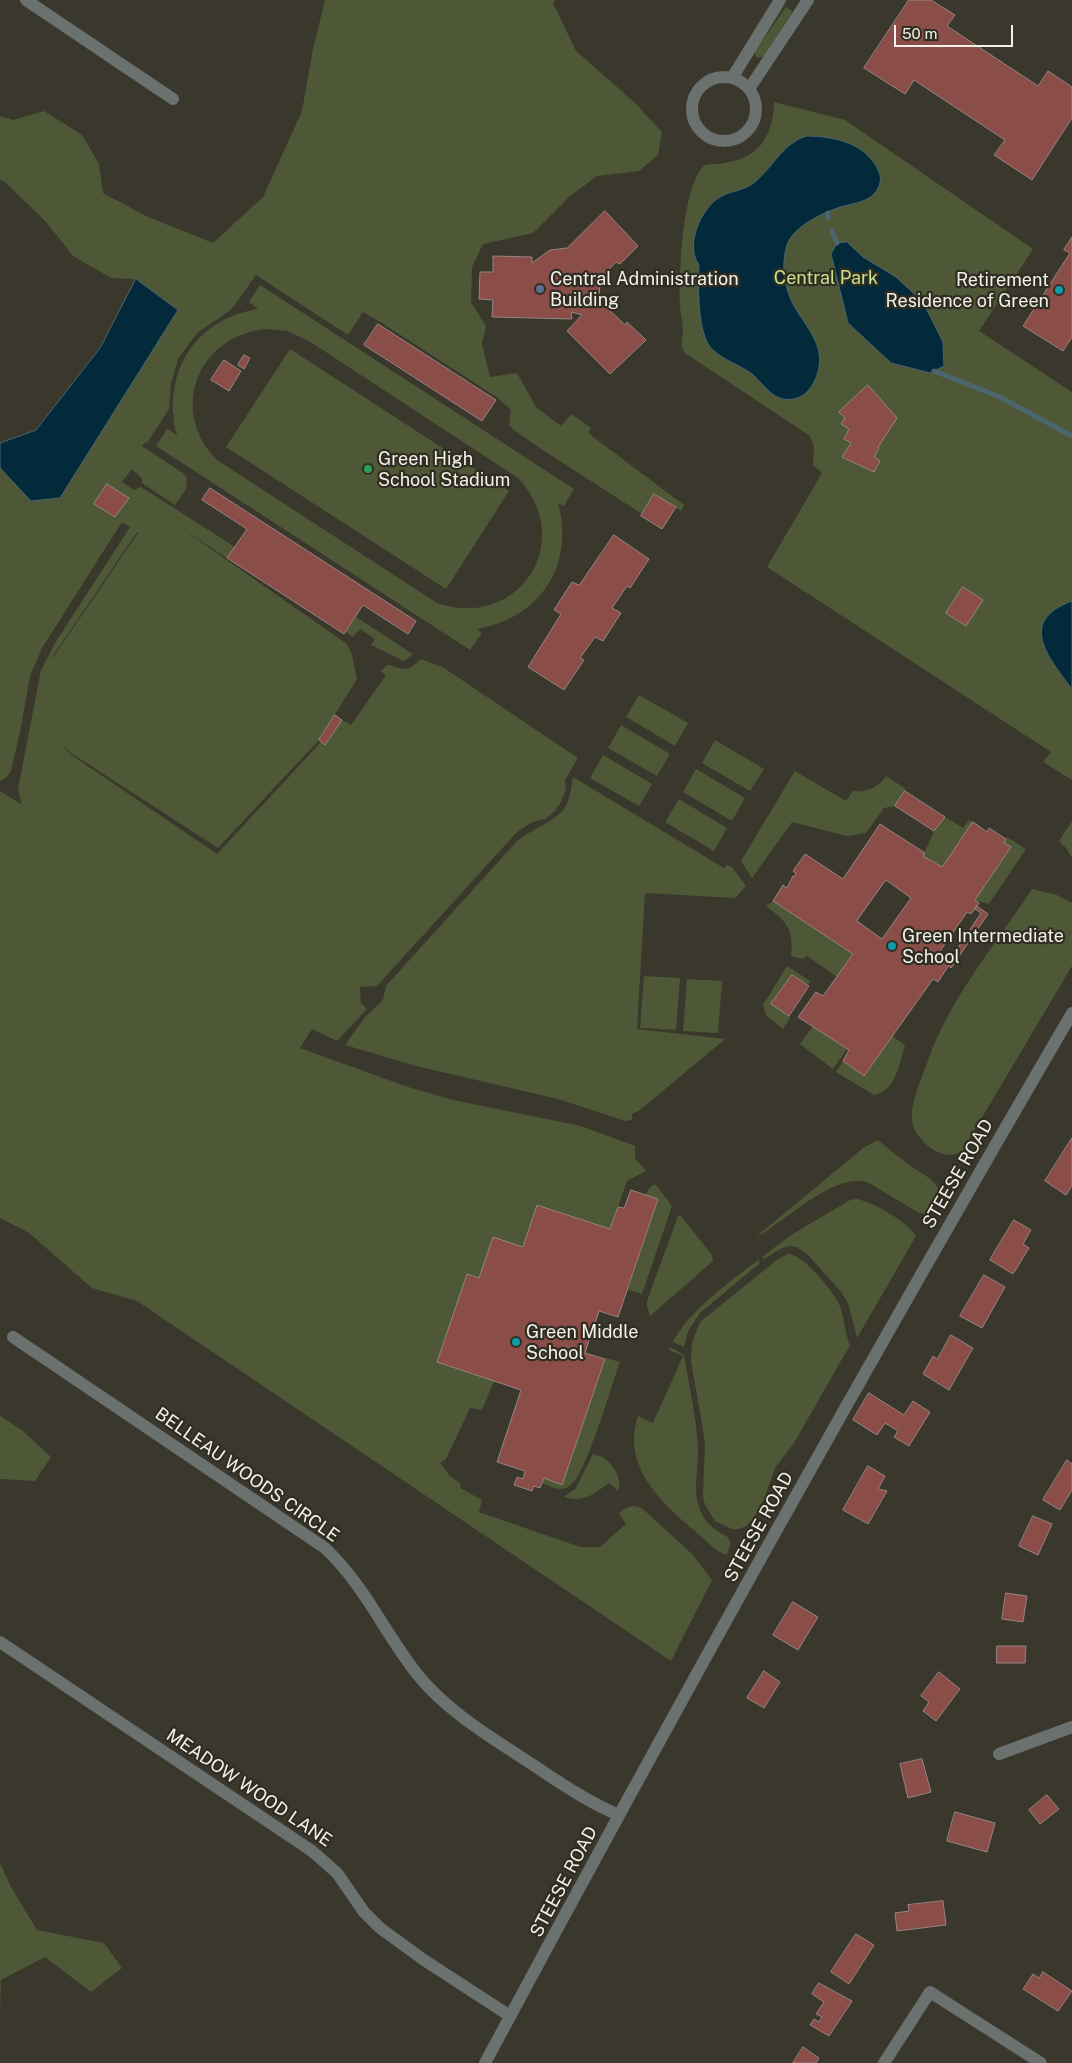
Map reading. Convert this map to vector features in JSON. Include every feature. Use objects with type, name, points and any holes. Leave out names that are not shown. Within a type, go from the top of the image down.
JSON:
[{"type":"street","points":[[26,0],[173,99]]},
{"type":"street","points":[[732,78],[780,0]]},
{"type":"street","points":[[749,89],[808,0]]},
{"type":"street","points":[[722,77],[732,78],[741,82],[749,89],[754,98],[756,108],[754,119],[741,136],[732,140],[721,141],[706,136],[695,124],[692,104],[702,85],[722,77]]},
{"type":"street","name":"STEESE ROAD","points":[[485,2063],[727,1618],[939,1243],[1072,1013]]},
{"type":"street","name":"BELLEAU WOODS CIRCLE","points":[[13,1337],[325,1548],[354,1579],[418,1674],[445,1704],[570,1789],[598,1806],[619,1815]]},
{"type":"street","name":"MEADOW WOOD LANE","points":[[0,1642],[312,1851],[337,1873],[364,1912],[380,1928],[424,1960],[510,2016]]},
{"type":"street","points":[[998,1754],[1072,1727]]},
{"type":"street","points":[[884,2063],[930,1992],[1041,2063]]},
{"type":"green space","points":[[325,0],[555,0],[553,3],[576,51],[634,102],[662,132],[658,155],[639,171],[597,176],[569,197],[533,233],[483,244],[472,267],[471,302],[486,326],[482,344],[490,377],[517,373],[536,407],[561,426],[571,414],[591,428],[588,433],[684,505],[681,511],[654,494],[642,514],[509,426],[511,410],[498,398],[382,323],[363,312],[348,335],[256,275],[231,310],[197,333],[178,359],[171,384],[169,409],[147,443],[145,442],[142,446],[183,473],[187,478],[186,489],[175,505],[142,483],[142,478],[132,469],[122,482],[134,490],[141,487],[235,547],[227,558],[181,528],[347,644],[352,655],[357,679],[319,740],[218,848],[71,753],[61,743],[70,754],[217,854],[321,742],[326,744],[342,720],[351,725],[386,675],[381,671],[387,665],[405,669],[421,659],[444,668],[578,758],[565,780],[566,789],[561,802],[554,812],[545,819],[533,822],[518,831],[377,986],[360,987],[361,1003],[367,1009],[337,1041],[312,1029],[300,1048],[405,1086],[453,1100],[581,1126],[635,1146],[635,1158],[646,1171],[627,1181],[610,1229],[538,1205],[523,1247],[479,1278],[467,1274],[437,1362],[494,1381],[482,1410],[470,1408],[446,1459],[440,1463],[450,1476],[461,1484],[460,1488],[482,1500],[479,1512],[580,1547],[600,1547],[626,1524],[619,1513],[625,1509],[635,1506],[644,1510],[692,1554],[712,1580],[671,1661],[137,1301],[92,1288],[29,1233],[0,1218],[0,791],[22,805],[18,789],[41,670],[55,643],[130,527],[122,522],[42,648],[30,676],[11,771],[6,778],[0,781],[0,468],[31,501],[136,279],[111,278],[73,256],[46,222],[5,182],[0,180],[0,116],[13,120],[44,111],[82,135],[99,164],[103,193],[148,217],[213,243],[263,197],[302,111],[313,49]],"holes":[[[128,498],[115,517],[95,504]],[[138,533],[52,659],[53,656]]]},
{"type":"green space","points":[[786,7],[792,11],[791,14],[764,56],[758,58],[755,55],[755,51]]},
{"type":"green space","name":"Central Park","points":[[774,102],[845,120],[1033,249],[979,331],[1072,392],[1072,780],[1043,762],[1051,752],[767,567],[822,473],[813,465],[813,443],[810,436],[685,353],[682,344],[680,290],[681,252],[684,230],[691,191],[697,175],[705,165],[726,163],[740,159],[757,149],[768,133]]},
{"type":"green space","points":[[260,285],[574,489],[564,506],[558,503],[562,526],[561,548],[556,568],[548,586],[535,601],[519,614],[499,623],[477,629],[482,633],[470,650],[156,446],[167,429],[177,435],[173,412],[174,391],[179,371],[188,352],[200,337],[217,324],[236,315],[258,309],[249,302]],"holes":[[[264,329],[287,331],[309,341],[518,478],[535,503],[542,528],[540,553],[530,575],[514,592],[493,604],[466,608],[437,603],[217,460],[202,441],[195,420],[193,399],[197,379],[207,361],[221,346],[240,335]]]},
{"type":"green space","name":"Green High School Stadium","points":[[290,349],[509,491],[446,589],[226,447]]},
{"type":"green space","points":[[356,617],[413,654],[404,661],[371,645],[375,639],[360,629],[353,637],[346,632]]},
{"type":"green space","points":[[639,695],[688,723],[675,746],[626,717]]},
{"type":"green space","points":[[621,725],[670,754],[657,776],[608,748]]},
{"type":"green space","points":[[715,740],[764,769],[750,791],[702,763]]},
{"type":"green space","points":[[603,755],[652,784],[639,806],[590,778]]},
{"type":"green space","points":[[696,769],[745,798],[732,821],[683,792]]},
{"type":"green space","points":[[795,771],[846,801],[853,791],[863,791],[872,788],[886,776],[906,789],[895,806],[884,808],[866,833],[847,836],[792,822],[752,878],[741,861]]},
{"type":"green space","points":[[573,777],[724,868],[727,865],[732,867],[746,886],[735,898],[645,893],[637,1029],[725,1039],[640,1110],[632,1114],[632,1120],[625,1121],[558,1099],[416,1066],[345,1045],[365,1017],[383,1000],[386,986],[516,842],[553,819],[565,808]]},
{"type":"green space","points":[[679,799],[727,828],[714,851],[665,822]]},
{"type":"green space","points":[[945,817],[963,828],[969,820],[973,822],[942,867],[923,856],[934,831]]},
{"type":"green space","points":[[1072,821],[1072,858],[1059,841]]},
{"type":"green space","points":[[1007,837],[1026,849],[989,904],[975,900],[1011,847],[1004,843]]},
{"type":"green space","points":[[1032,889],[1057,895],[1072,903],[1072,966],[962,1151],[952,1155],[944,1154],[929,1147],[917,1134],[914,1127],[912,1113],[917,1089],[938,1036],[961,993]]},
{"type":"green space","points":[[773,901],[853,954],[837,977],[807,956],[803,959],[791,956],[792,947],[788,927],[766,906]]},
{"type":"green space","points":[[787,966],[810,981],[808,985],[792,975],[772,1003],[788,1016],[790,1014],[790,1018],[783,1029],[766,1015],[763,1005]]},
{"type":"green space","points":[[644,976],[680,978],[676,1030],[640,1028]]},
{"type":"green space","points":[[687,979],[722,981],[718,1033],[683,1031]]},
{"type":"green space","points":[[813,1026],[847,1049],[833,1069],[800,1044]]},
{"type":"green space","points":[[892,1036],[905,1045],[896,1076],[887,1088],[881,1092],[874,1095],[836,1072],[843,1061],[864,1076]]},
{"type":"green space","points":[[878,1140],[938,1187],[940,1193],[926,1214],[919,1213],[869,1183],[858,1181],[833,1187],[820,1194],[757,1236],[863,1148]]},
{"type":"green space","points":[[655,1184],[672,1206],[642,1294],[628,1290],[658,1200],[645,1195],[650,1187]]},
{"type":"green space","points":[[857,1199],[890,1213],[906,1225],[916,1236],[857,1338],[848,1303],[842,1293],[808,1255],[797,1247],[789,1246],[764,1259],[762,1257],[791,1235],[850,1200]]},
{"type":"green space","points":[[680,1215],[712,1255],[713,1261],[650,1316],[647,1301],[678,1216]]},
{"type":"green space","points":[[788,1254],[794,1255],[809,1266],[836,1298],[841,1309],[850,1345],[794,1443],[775,1468],[764,1499],[752,1521],[739,1529],[732,1529],[715,1521],[705,1505],[703,1496],[705,1442],[691,1361],[692,1343],[700,1322],[778,1259]]},
{"type":"green space","points":[[758,1260],[760,1263],[700,1313],[688,1331],[684,1347],[673,1342],[680,1330],[700,1308],[723,1287]]},
{"type":"green space","points":[[670,1347],[684,1355],[692,1400],[698,1446],[697,1500],[706,1521],[730,1540],[726,1555],[714,1548],[670,1509],[648,1481],[640,1467],[635,1451],[634,1434],[638,1416],[653,1423],[683,1356],[669,1350]]},
{"type":"green space","points":[[606,1358],[620,1362],[584,1464],[571,1485],[564,1489],[542,1483],[544,1478],[562,1484]]},
{"type":"green space","points":[[0,1416],[23,1431],[51,1457],[35,1481],[0,1479]]},
{"type":"green space","points":[[593,1454],[604,1458],[614,1469],[619,1483],[618,1491],[609,1483],[593,1494],[583,1498],[571,1499],[564,1497],[576,1488]]},
{"type":"green space","points":[[0,1863],[11,1887],[37,1930],[104,1943],[122,1968],[91,1992],[45,1957],[1,1980],[0,2012]]},
{"type":"water","points":[[806,136],[838,140],[858,148],[874,162],[880,175],[880,180],[878,188],[872,196],[861,202],[844,206],[811,220],[790,238],[787,245],[784,275],[787,290],[793,304],[817,344],[820,362],[818,372],[809,390],[799,397],[786,400],[774,395],[751,373],[719,355],[709,346],[703,332],[700,313],[699,265],[695,257],[694,238],[701,219],[713,203],[724,195],[751,185],[762,176],[784,150]]},
{"type":"water","points":[[847,242],[863,257],[896,277],[923,302],[943,342],[944,366],[930,373],[891,363],[848,323],[831,254],[837,243]]},
{"type":"water","points":[[136,279],[178,310],[60,498],[31,501],[0,468],[0,443],[36,430],[100,348]]},
{"type":"water","points":[[1072,601],[1072,689],[1047,652],[1042,640],[1042,629],[1045,619],[1055,609]]},
{"type":"building","points":[[909,0],[931,0],[955,15],[947,26],[1038,86],[1048,71],[1072,87],[1072,118],[1032,180],[994,155],[1005,140],[914,80],[905,94],[864,68]]},
{"type":"building","name":"Central Administration Building","points":[[605,211],[638,246],[620,264],[616,262],[600,279],[599,300],[625,325],[627,322],[646,340],[610,374],[567,331],[582,315],[571,312],[572,319],[492,317],[493,300],[479,299],[480,272],[493,272],[493,256],[532,257],[532,263],[550,250],[567,248]]},
{"type":"building","name":"Retirement Residence of Green","points":[[1072,237],[1072,337],[1063,351],[1023,326],[1070,253],[1064,250]]},
{"type":"building","points":[[378,324],[496,400],[482,421],[364,345]]},
{"type":"building","points":[[244,355],[250,358],[244,369],[238,365]]},
{"type":"building","points":[[224,360],[241,371],[229,391],[211,380]]},
{"type":"building","points":[[868,385],[897,418],[878,447],[874,457],[880,461],[874,472],[842,457],[851,443],[844,439],[849,429],[841,424],[845,418],[839,412]]},
{"type":"building","points":[[107,484],[129,498],[115,517],[94,504]]},
{"type":"building","points":[[210,488],[416,621],[408,634],[363,605],[344,634],[227,558],[247,529],[202,500]]},
{"type":"building","points":[[654,494],[676,507],[662,529],[641,516]]},
{"type":"building","points":[[614,535],[649,559],[630,588],[627,586],[612,608],[621,613],[603,641],[595,637],[580,658],[584,660],[564,690],[528,667],[561,614],[554,610],[572,582],[579,585]]},
{"type":"building","points":[[963,587],[983,600],[966,626],[946,613]]},
{"type":"building","points":[[335,715],[342,720],[325,745],[319,740]]},
{"type":"building","points":[[905,791],[945,817],[934,831],[895,806]]},
{"type":"building","name":"Green Intermediate School","points":[[973,822],[987,832],[989,828],[1006,839],[1004,843],[1011,847],[975,900],[979,903],[971,914],[967,912],[938,954],[951,962],[938,982],[933,979],[864,1076],[843,1061],[849,1050],[798,1017],[816,992],[823,996],[853,954],[773,901],[783,885],[787,888],[796,873],[793,871],[805,854],[843,879],[880,824],[925,853],[923,856],[942,867]],"holes":[[[886,880],[911,898],[882,939],[857,921]]]},
{"type":"building","points":[[977,906],[988,914],[951,968],[949,966],[951,962],[949,961],[981,913],[975,909]]},
{"type":"building","points":[[792,975],[809,986],[789,1016],[771,1004]]},
{"type":"building","points":[[1072,1138],[1072,1186],[1066,1195],[1045,1181]]},
{"type":"building","name":"Green Middle School","points":[[631,1190],[658,1199],[618,1317],[599,1311],[585,1353],[605,1359],[562,1485],[544,1478],[540,1488],[534,1486],[532,1491],[514,1485],[517,1477],[523,1479],[525,1471],[497,1462],[521,1390],[437,1362],[467,1274],[479,1278],[493,1237],[523,1247],[537,1205],[610,1229],[618,1207],[624,1208]]},
{"type":"building","points":[[1014,1220],[1031,1230],[1023,1244],[1029,1248],[1013,1274],[990,1260]]},
{"type":"building","points":[[984,1275],[1005,1287],[982,1328],[960,1316]]},
{"type":"building","points":[[951,1335],[973,1348],[949,1390],[923,1374],[933,1356],[937,1359]]},
{"type":"building","points":[[869,1393],[904,1415],[913,1401],[930,1412],[909,1446],[894,1437],[898,1431],[885,1423],[877,1435],[853,1420]]},
{"type":"building","points":[[1067,1460],[1072,1464],[1072,1490],[1060,1510],[1043,1500]]},
{"type":"building","points":[[868,1466],[885,1476],[878,1489],[887,1491],[868,1524],[843,1510]]},
{"type":"building","points":[[1033,1516],[1052,1524],[1038,1555],[1019,1546]]},
{"type":"building","points":[[1006,1593],[1027,1596],[1023,1622],[1002,1619]]},
{"type":"building","points":[[793,1602],[818,1617],[798,1650],[773,1635]]},
{"type":"building","points":[[997,1646],[1026,1646],[1025,1663],[997,1663]]},
{"type":"building","points":[[764,1671],[780,1682],[764,1708],[747,1698]]},
{"type":"building","points":[[939,1672],[960,1689],[936,1721],[923,1711],[929,1702],[921,1696]]},
{"type":"building","points":[[922,1759],[931,1792],[908,1798],[900,1764]]},
{"type":"building","points":[[1047,1795],[1059,1809],[1040,1824],[1029,1810]]},
{"type":"building","points":[[955,1812],[995,1823],[987,1852],[947,1841]]},
{"type":"building","points":[[943,1901],[946,1925],[897,1931],[895,1913],[909,1911],[908,1905]]},
{"type":"building","points":[[856,1934],[874,1945],[849,1984],[831,1972]]},
{"type":"building","points":[[1043,1972],[1072,1991],[1058,2011],[1023,1989],[1033,1974],[1039,1978]]},
{"type":"building","points":[[819,1983],[852,2001],[829,2036],[810,2025],[814,2019],[819,2022],[822,2017],[816,2014],[824,2002],[812,1994]]},
{"type":"building","points":[[803,2047],[819,2058],[816,2063],[793,2063]]},
{"type":"waterway","points":[[828,213],[828,218]]},
{"type":"waterway","points":[[832,231],[837,243]]},
{"type":"waterway","points":[[934,371],[1000,397],[1072,436]]},
{"type":"place","name":"Central Administration Building","points":[[540,289]]},
{"type":"place","name":"Retirement Residence of Green","points":[[1059,290]]},
{"type":"place","name":"Green High School Stadium","points":[[368,469]]},
{"type":"place","name":"Green Intermediate School","points":[[892,946]]},
{"type":"place","name":"Green Middle School","points":[[516,1342]]}]
